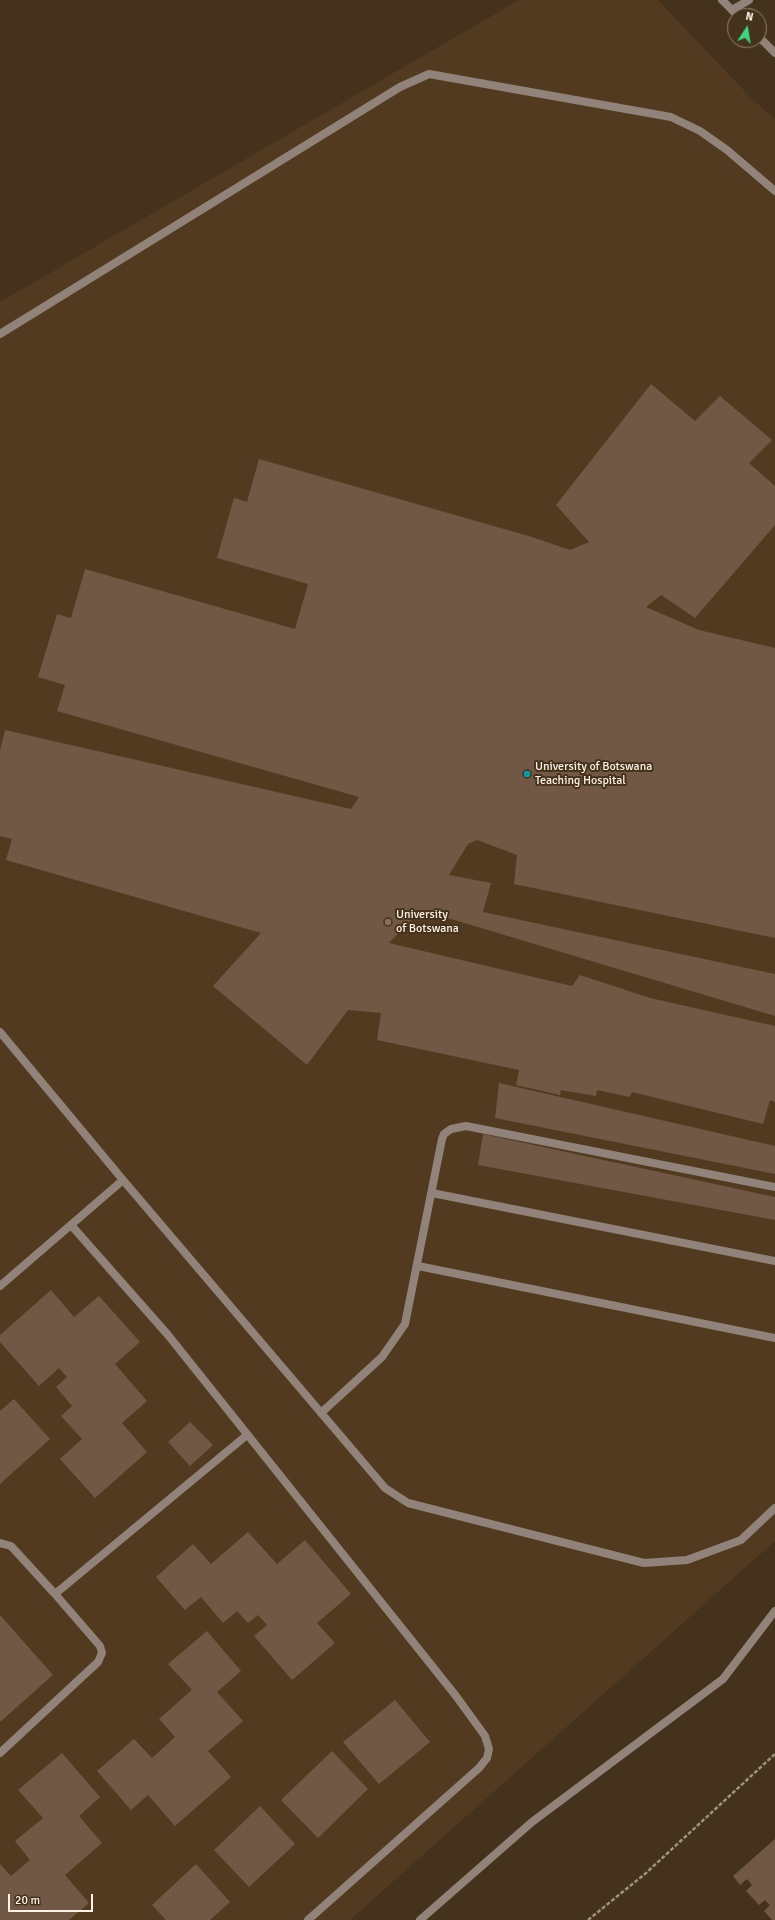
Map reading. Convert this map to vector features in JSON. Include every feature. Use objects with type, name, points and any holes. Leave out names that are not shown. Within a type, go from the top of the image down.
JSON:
[{"type":"street","points":[[722,0],[730,8]]},
{"type":"street","points":[[740,8],[749,0]]},
{"type":"street","points":[[767,45],[775,53]]},
{"type":"street","points":[[0,334],[400,87],[429,74],[671,116],[700,132],[727,150],[775,191]]},
{"type":"street","points":[[0,1032],[123,1180],[385,1488],[408,1503],[644,1563],[687,1560],[741,1540],[775,1508]]},
{"type":"street","points":[[321,1413],[382,1357],[405,1324],[444,1134],[451,1129],[466,1126],[775,1187]]},
{"type":"street","points":[[0,1286],[123,1180]]},
{"type":"street","points":[[432,1193],[775,1261]]},
{"type":"street","points":[[71,1225],[168,1335],[456,1696],[485,1736],[489,1749],[487,1758],[479,1768],[308,1920]]},
{"type":"street","points":[[418,1266],[775,1338]]},
{"type":"street","points":[[55,1594],[247,1435]]},
{"type":"street","points":[[0,1543],[11,1546],[100,1646],[102,1653],[98,1662],[0,1753]]},
{"type":"street","points":[[420,1920],[532,1822],[723,1679],[775,1611]]},
{"type":"path","points":[[588,1920],[646,1873],[775,1754]]},
{"type":"shaded area","name":"University of Botswana","points":[[519,0],[658,0],[753,100],[775,119],[775,1541],[350,1920],[0,1920],[0,302]]},
{"type":"building","name":"University of Botswana Teaching Hospital","points":[[651,384],[695,421],[720,396],[772,440],[749,463],[775,486],[775,525],[695,618],[661,595],[646,607],[699,630],[775,648],[775,938],[514,884],[517,855],[477,840],[468,844],[449,875],[491,883],[483,912],[775,974],[775,1016],[421,910],[389,943],[572,986],[580,975],[650,998],[775,1026],[775,1102],[770,1100],[763,1124],[632,1092],[630,1097],[597,1090],[596,1096],[561,1090],[560,1095],[516,1085],[519,1070],[377,1040],[381,1013],[348,1010],[307,1065],[213,986],[261,933],[6,860],[12,839],[0,836],[0,751],[5,730],[351,809],[359,797],[57,711],[65,685],[38,677],[57,614],[71,618],[85,569],[295,629],[308,584],[217,558],[234,498],[247,502],[259,459],[532,537],[570,550],[589,542],[556,505]]},
{"type":"building","points":[[499,1083],[775,1146],[775,1174],[495,1118]]},
{"type":"building","points":[[483,1134],[775,1197],[775,1220],[478,1165]]},
{"type":"building","points":[[51,1290],[74,1317],[99,1296],[140,1342],[115,1364],[147,1401],[122,1423],[147,1452],[95,1498],[60,1459],[82,1439],[61,1416],[72,1406],[56,1387],[67,1377],[59,1368],[39,1386],[0,1342],[0,1335]]},
{"type":"building","points":[[14,1399],[50,1439],[0,1484],[0,1411]]},
{"type":"building","points":[[190,1422],[213,1445],[190,1466],[168,1442]]},
{"type":"building","points":[[248,1532],[277,1564],[305,1540],[351,1594],[317,1623],[335,1643],[292,1680],[254,1636],[267,1625],[258,1615],[248,1623],[237,1611],[223,1623],[201,1597],[185,1610],[156,1577],[193,1544],[211,1564]]},
{"type":"building","points":[[0,1615],[53,1675],[0,1722]]},
{"type":"building","points":[[207,1631],[241,1671],[217,1692],[243,1721],[208,1751],[231,1777],[175,1826],[148,1795],[131,1810],[97,1771],[134,1739],[152,1758],[175,1737],[159,1719],[192,1690],[168,1664]]},
{"type":"building","points":[[395,1700],[430,1742],[379,1784],[343,1742]]},
{"type":"building","points":[[332,1751],[368,1789],[318,1838],[281,1800]]},
{"type":"building","points":[[62,1753],[100,1797],[79,1816],[102,1843],[65,1875],[89,1903],[69,1920],[0,1920],[0,1864],[11,1876],[30,1860],[15,1841],[43,1818],[18,1790]]},
{"type":"building","points":[[260,1806],[295,1844],[249,1887],[214,1850]]},
{"type":"building","points":[[775,1839],[775,1920],[772,1920],[764,1911],[770,1905],[765,1900],[759,1905],[746,1891],[752,1885],[747,1879],[740,1885],[733,1876]]},
{"type":"building","points":[[196,1864],[230,1902],[210,1920],[166,1920],[152,1905]]},
{"type":"place","name":"University of Botswana Teaching Hospital","points":[[527,774]]},
{"type":"place","name":"University of Botswana","points":[[388,922]]}]
